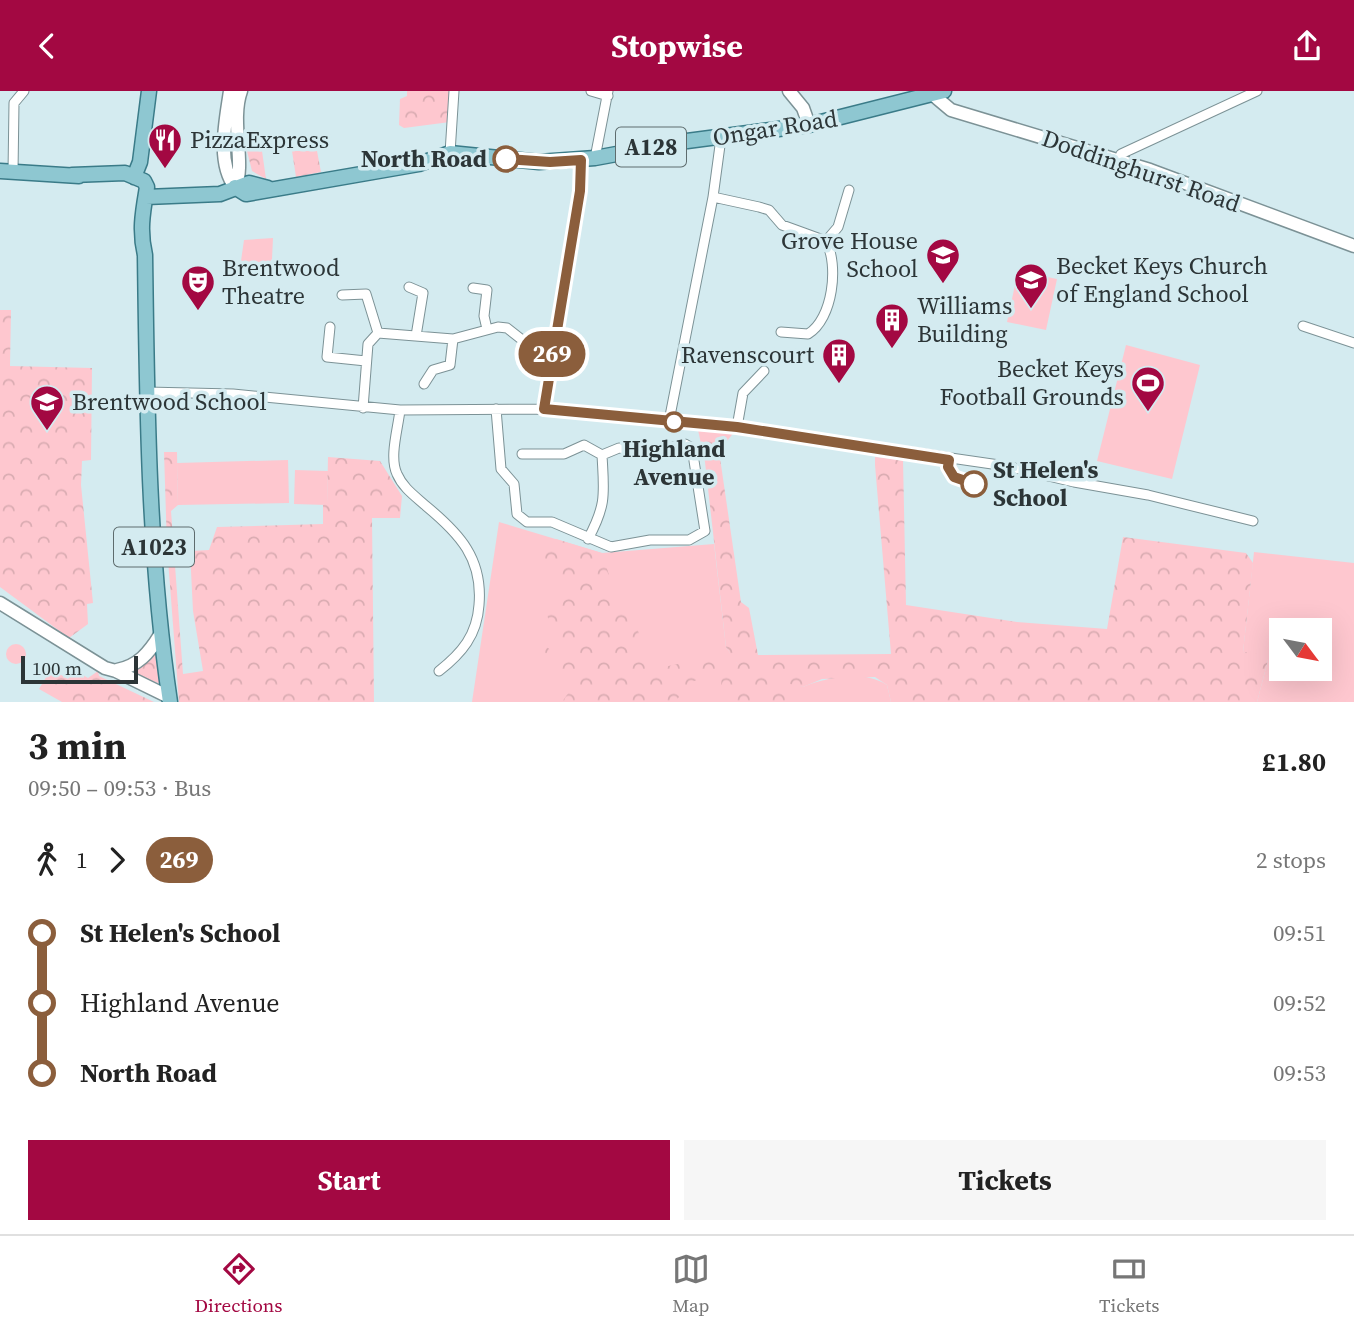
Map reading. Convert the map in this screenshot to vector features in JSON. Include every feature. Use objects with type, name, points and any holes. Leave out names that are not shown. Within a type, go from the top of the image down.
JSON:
[{"type":"main road","points":[[6,171],[124,181],[134,177],[140,162],[149,91]]},
{"type":"main road","name":"Ongar Road","points":[[150,201],[158,191],[182,195],[220,194],[235,187],[246,194],[419,164],[450,153],[539,162],[588,159],[809,125],[938,92]]},
{"type":"main road","points":[[134,177],[150,201]]},
{"type":"main road","name":"A1023","points":[[150,201],[141,206],[145,255],[148,391],[160,635],[170,700]]},
{"type":"street","points":[[6,171],[14,103],[24,91]]},
{"type":"street","points":[[230,91],[225,150],[228,178],[235,187],[241,176],[236,141],[241,91]]},
{"type":"street","points":[[236,141],[249,91]]},
{"type":"street","points":[[450,153],[454,91]]},
{"type":"street","points":[[544,409],[579,198],[608,94],[592,91]]},
{"type":"street","points":[[789,91],[803,108],[809,125]]},
{"type":"street","points":[[1119,159],[1121,154],[1143,143],[1257,91]]},
{"type":"street","name":"Doddinghurst Road","points":[[938,92],[951,110],[1119,159],[1354,246]]},
{"type":"street","points":[[669,421],[713,197],[721,138]]},
{"type":"street","points":[[826,241],[838,227],[849,190]]},
{"type":"street","points":[[713,197],[760,207],[769,211],[782,225],[826,241],[833,260],[824,319],[808,334],[781,332]]},
{"type":"street","points":[[409,287],[423,293],[416,336]]},
{"type":"street","points":[[474,288],[487,290],[484,316],[487,330]]},
{"type":"street","points":[[342,295],[366,294],[378,333]]},
{"type":"street","points":[[1303,326],[1354,343]]},
{"type":"street","points":[[330,327],[327,357],[366,361]]},
{"type":"street","points":[[378,333],[453,339],[507,328],[521,339]]},
{"type":"street","points":[[363,408],[368,344],[378,333]]},
{"type":"street","points":[[424,384],[428,373],[450,365],[453,339]]},
{"type":"street","points":[[737,427],[743,393],[764,371]]},
{"type":"street","points":[[148,391],[233,394],[400,410],[544,409],[737,427],[1006,466],[1148,495],[1253,521]]},
{"type":"street","points":[[496,409],[501,469],[514,484],[516,514],[527,522],[552,522],[611,547],[650,540],[689,540],[705,531],[692,448],[685,444],[650,453],[620,449],[601,455],[584,445],[564,454],[522,454]]},
{"type":"street","points":[[400,410],[394,463],[397,473],[407,490],[452,530],[471,555],[480,575],[479,609],[471,637],[461,654],[439,671]]},
{"type":"street","points":[[588,539],[602,514],[605,497],[601,455]]},
{"type":"street","points":[[0,603],[105,668],[116,671],[170,700]]},
{"type":"street","points":[[116,671],[130,668],[142,660],[160,635]]},
{"type":"green space","points":[[407,91],[454,91],[450,122],[404,128],[399,125],[400,99],[407,96]]},
{"type":"green space","points":[[247,151],[262,151],[266,179],[252,171]]},
{"type":"green space","points":[[292,151],[317,151],[321,172],[296,177]]},
{"type":"green space","points":[[273,238],[272,259],[263,269],[245,266],[241,261],[244,240]]},
{"type":"green space","points":[[1018,271],[1057,279],[1046,330],[1007,322]]},
{"type":"green space","points":[[0,310],[11,310],[10,366],[92,368],[91,460],[82,461],[81,485],[93,603],[87,604],[88,624],[69,638],[0,587]]},
{"type":"green space","name":"Becket Keys Football Grounds","points":[[1126,345],[1200,365],[1172,479],[1097,461]]},
{"type":"green space","points":[[698,430],[735,431],[719,451],[741,602],[749,608],[758,655],[891,654],[875,457],[903,460],[906,605],[1017,622],[1107,629],[1123,537],[1246,553],[1253,563],[1243,652],[1264,654],[1268,660],[1257,702],[891,702],[887,685],[875,677],[822,679],[803,687],[772,680],[793,702],[720,702],[722,673],[738,665],[736,662],[690,683],[675,702],[562,702],[569,692],[567,684],[553,675],[538,656],[547,647],[558,657],[565,654],[565,648],[553,638],[546,610],[566,593],[541,553],[556,539],[602,553],[615,594],[631,612],[650,663],[659,668],[730,653],[726,647],[705,462]]},
{"type":"green space","points":[[164,452],[177,452],[178,505],[171,511],[183,674],[203,671],[193,611],[190,551],[209,550],[217,527],[323,524],[323,505],[327,504],[328,457],[380,461],[402,496],[400,518],[372,518],[374,702],[179,702],[167,547]]},
{"type":"green space","points":[[288,460],[289,503],[178,505],[177,463]]},
{"type":"green space","points":[[295,470],[328,471],[327,505],[294,504]]},
{"type":"green space","points":[[499,522],[602,553],[714,544],[726,647],[746,676],[786,681],[803,687],[823,680],[857,676],[878,680],[887,685],[891,702],[472,702]]},
{"type":"green space","points":[[1254,552],[1354,563],[1354,702],[1257,702],[1268,660],[1243,652]]},
{"type":"green space","points":[[16,644],[23,647],[26,654],[23,661],[16,664],[9,661],[6,654],[9,647]]},
{"type":"green space","points":[[157,649],[163,685],[133,673]]},
{"type":"green space","points":[[51,669],[68,679],[74,670],[88,678],[98,671],[99,676],[154,702],[62,702],[39,689]]},
{"type":"bus line","name":"269","points":[[506,159],[550,162],[581,160],[582,166],[544,409],[737,427],[949,460],[948,467],[954,477],[974,484]]},
{"type":"place","name":"North Road","points":[[506,159]]},
{"type":"place","name":"PizzaExpress","points":[[165,170]]},
{"type":"place","name":"Grove House School","points":[[943,285]]},
{"type":"place","name":"Becket Keys Church of England School","points":[[1031,310]]},
{"type":"place","name":"Brentwood Theatre","points":[[198,312]]},
{"type":"place","name":"Williams Building","points":[[892,350]]},
{"type":"place","name":"Ravenscourt","points":[[839,385]]},
{"type":"place","name":"Becket Keys Football Grounds","points":[[1148,413]]},
{"type":"place","name":"Highland Avenue","points":[[674,422]]},
{"type":"place","name":"Brentwood School","points":[[47,432]]},
{"type":"place","name":"St Helen's School","points":[[974,484]]}]
